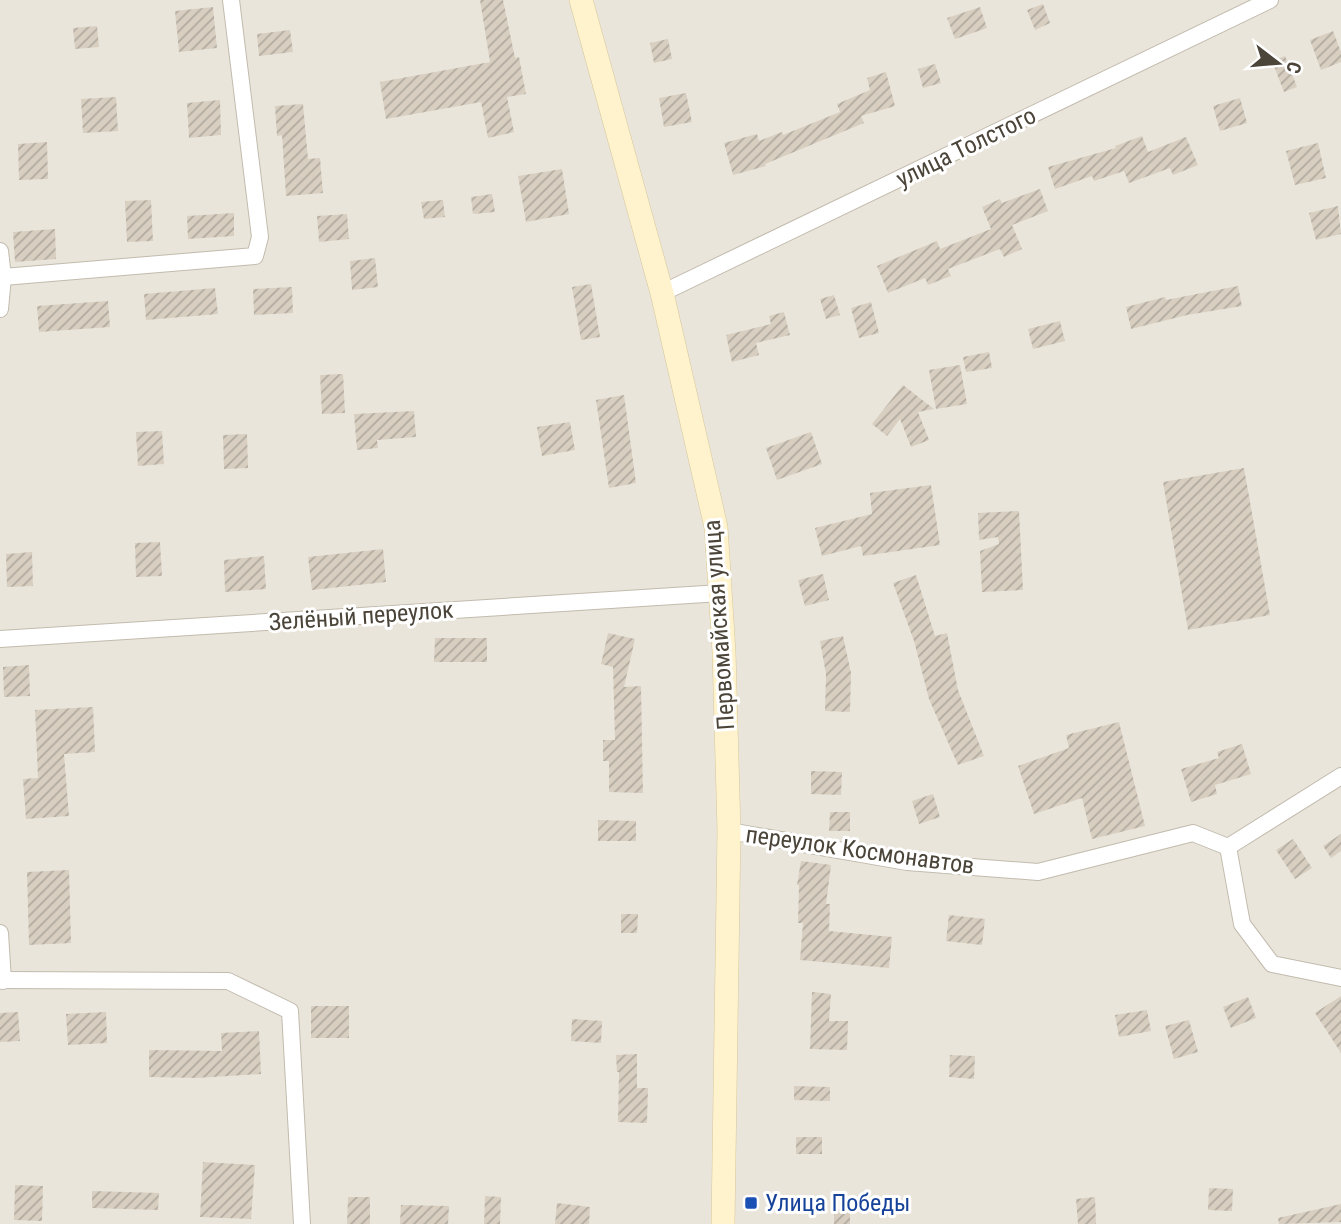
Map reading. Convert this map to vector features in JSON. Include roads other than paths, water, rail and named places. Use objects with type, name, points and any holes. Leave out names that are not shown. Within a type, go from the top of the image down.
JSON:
[{"type":"main road","name":"Первомайская улица","points":[[581,0],[662,293],[716,527],[721,593],[729,831],[723,1224]]},
{"type":"street","points":[[3,277],[254,256],[260,237],[231,0]]},
{"type":"street","name":"улица Толстого","points":[[662,293],[1270,0]]},
{"type":"street","points":[[0,251],[3,277],[0,309]]},
{"type":"street","name":"Зелёный переулок","points":[[0,639],[721,593]]},
{"type":"street","points":[[1341,776],[1228,847],[1242,924],[1272,964],[1341,978]]},
{"type":"street","name":"переулок Космонавтов","points":[[729,831],[907,862],[1038,872],[1193,833],[1228,847]]},
{"type":"street","points":[[0,933],[2,980],[228,981],[290,1011],[302,1224]]},
{"type":"place","name":"Улица Победы","points":[[751,1203]]}]
